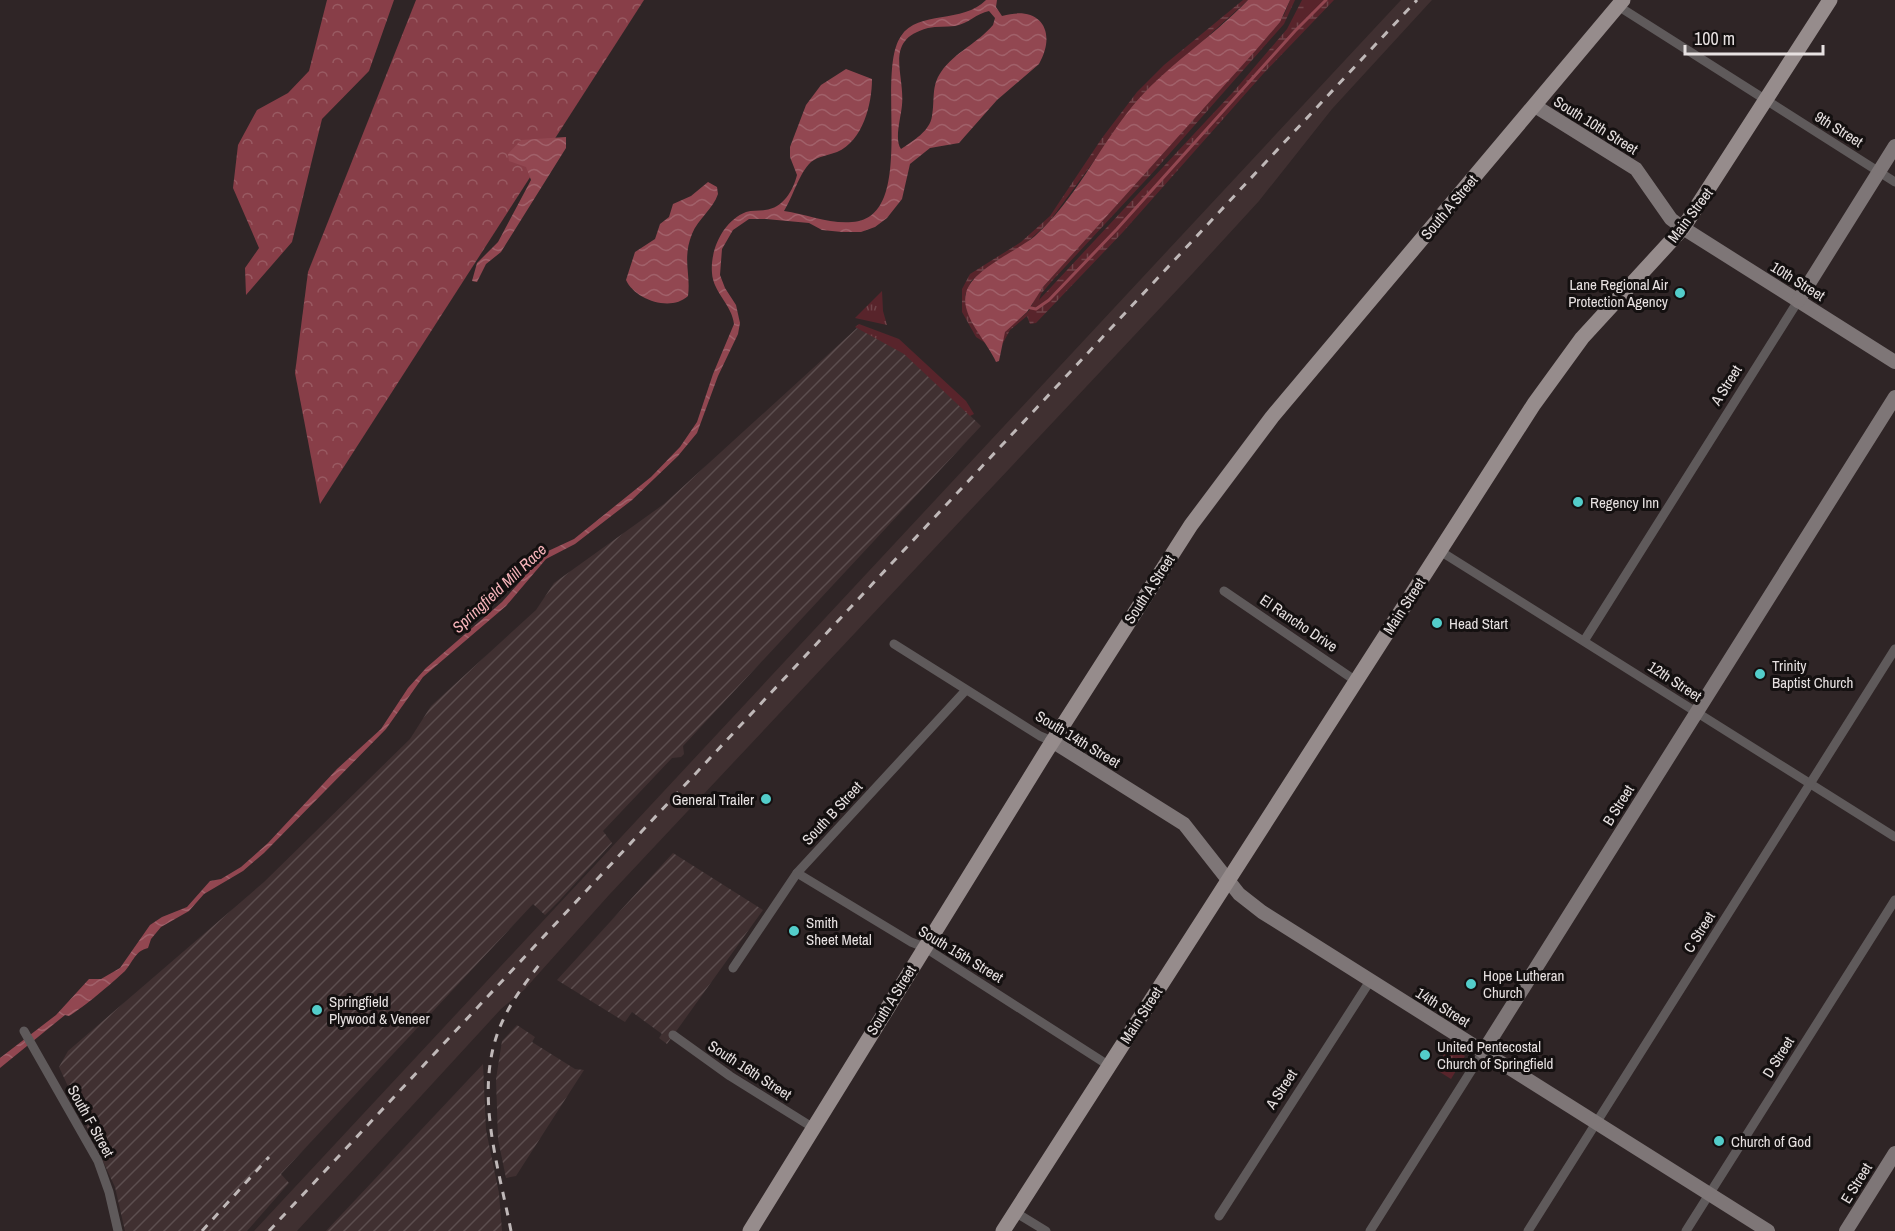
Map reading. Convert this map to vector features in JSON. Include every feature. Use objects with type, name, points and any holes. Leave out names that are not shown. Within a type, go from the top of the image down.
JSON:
[{"type":"main road","name":"Main Street","points":[[1003,1231],[1561,365],[1683,228],[1830,0]]},
{"type":"main road","name":"South A Street","points":[[750,1231],[1052,741],[1191,525],[1224,478],[1272,417],[1621,3]]},
{"type":"street","name":"9th Street","points":[[1621,3],[1766,100],[1895,182]]},
{"type":"street","name":"South 10th Street","points":[[1535,106],[1636,169],[1671,219],[1683,228]]},
{"type":"street","name":"A Street","points":[[1584,641],[1895,147]]},
{"type":"street","name":"10th Street","points":[[1683,228],[1895,362]]},
{"type":"street","name":"B Street","points":[[1370,1231],[1895,397]]},
{"type":"street","name":"12th Street","points":[[1440,551],[1895,837]]},
{"type":"street","name":"El Rancho Drive","points":[[1224,591],[1356,681]]},
{"type":"street","name":"South 14th Street","points":[[894,644],[1184,824],[1228,880]]},
{"type":"street","name":"C Street","points":[[1528,1231],[1895,649]]},
{"type":"street","name":"South B Street","points":[[733,968],[797,873],[966,690]]},
{"type":"street","name":"South 15th Street","points":[[797,873],[911,942],[924,947],[1108,1065]]},
{"type":"street","name":"14th Street","points":[[1228,880],[1239,894],[1262,912],[1768,1231]]},
{"type":"street","name":"D Street","points":[[1686,1231],[1895,900]]},
{"type":"street","name":"A Street","points":[[1220,1216],[1370,981]]},
{"type":"street","name":"South F Street","points":[[24,1031],[98,1161],[109,1192],[118,1231]]},
{"type":"street","name":"South 16th Street","points":[[673,1035],[730,1076],[812,1127]]},
{"type":"street","name":"E Street","points":[[1846,1231],[1895,1153]]},
{"type":"street","points":[[1015,1212],[1046,1231]]},
{"type":"shaded area","points":[[1401,0],[1432,0],[1332,109],[1259,201],[1193,273],[609,895],[524,990],[501,1009],[297,1231],[254,1231]]},
{"type":"shaded area","points":[[857,328],[887,342],[910,358],[981,426],[683,746],[684,754],[681,757],[672,758],[603,831],[612,843],[559,901],[545,915],[533,904],[281,1174],[289,1183],[247,1231],[125,1231],[115,1187],[59,1067],[68,1051],[264,882],[410,739],[431,706],[536,610],[554,583],[664,504]]},
{"type":"shaded area","points":[[673,853],[763,910],[667,1044],[659,1038],[662,1034],[632,1012],[625,1022],[557,980]]},
{"type":"shaded area","points":[[517,1025],[535,1037],[532,1042],[575,1069],[584,1070],[516,1176],[506,1178],[498,1139],[496,1079],[502,1041]]},
{"type":"shaded area","points":[[483,1064],[486,1130],[499,1193],[502,1231],[326,1231]]},
{"type":"green space","points":[[327,0],[394,0],[369,71],[322,119],[292,242],[246,295],[245,268],[259,248],[233,188],[238,145],[257,110],[288,93],[309,71]]},
{"type":"green space","points":[[416,0],[644,0],[320,504],[295,373],[308,272]]},
{"type":"green space","points":[[1243,0],[1248,0],[1142,96],[1049,222],[1024,245],[985,269],[971,281],[965,295],[967,311],[987,344],[976,337],[962,312],[962,289],[970,274],[1021,242],[1050,216],[1102,138],[1137,92],[1164,65]]},
{"type":"green space","points":[[1290,0],[1295,0],[1284,24],[1156,169],[1052,281],[1039,300],[1234,91],[1287,29],[1302,0],[1334,0],[1263,74],[1123,232],[1036,323],[1030,324],[1027,316],[1010,330],[1003,343],[1005,332],[1030,309],[1043,287],[1272,31],[1284,15]]},
{"type":"green space","points":[[882,291],[883,311],[887,325],[855,318]]},
{"type":"green space","points":[[859,324],[899,339],[966,401],[974,414],[970,416],[904,354],[855,327]]},
{"type":"green space","points":[[1449,1046],[1465,1056],[1451,1079],[1435,1069]]},
{"type":"water","points":[[986,0],[997,0],[996,7],[1002,16],[1026,14],[1042,23],[1046,41],[1039,64],[997,100],[959,143],[930,148],[910,164],[902,199],[887,218],[875,227],[861,232],[842,232],[822,230],[809,223],[749,219],[733,230],[722,249],[720,275],[736,305],[740,323],[738,334],[718,376],[697,433],[678,456],[632,500],[575,544],[546,559],[506,606],[423,677],[386,729],[264,853],[243,871],[204,894],[189,911],[161,927],[151,939],[148,948],[137,954],[125,971],[90,1001],[69,1016],[65,1015],[0,1068],[0,1058],[56,1015],[89,979],[101,979],[120,968],[150,925],[162,917],[187,907],[210,881],[221,879],[241,867],[268,843],[337,769],[381,729],[408,688],[426,668],[502,602],[546,552],[574,539],[651,477],[680,447],[697,422],[713,374],[734,324],[733,317],[713,280],[712,264],[716,246],[725,229],[738,216],[748,211],[771,209],[790,193],[797,175],[790,157],[790,147],[806,105],[821,85],[846,69],[872,79],[868,110],[860,131],[846,147],[811,162],[803,172],[784,211],[843,222],[852,222],[872,214],[884,197],[890,172],[891,81],[894,55],[901,36],[918,23],[965,12]],"holes":[[[989,11],[995,18],[993,25],[941,72],[935,88],[931,121],[920,135],[901,149],[898,140],[902,105],[899,59],[905,41],[914,33],[928,28],[960,25]]]},
{"type":"water","points":[[1248,0],[1290,0],[1280,22],[1256,50],[1043,287],[1027,312],[1005,332],[999,361],[996,362],[967,311],[966,293],[970,284],[985,269],[1027,242],[1049,222],[1144,93]]},
{"type":"water","points":[[566,137],[566,148],[501,252],[486,264],[477,282],[472,281],[477,263],[498,242],[531,180],[526,167],[509,161],[508,154],[521,140]]},
{"type":"water","points":[[708,182],[717,187],[718,194],[692,234],[689,243],[688,296],[672,303],[654,302],[645,298],[637,293],[626,280],[635,252],[655,239],[660,224],[669,217],[673,204],[691,196]]},
{"type":"waterway","points":[[1026,307],[1036,309],[1049,300],[1326,0]]},
{"type":"railway","points":[[269,1231],[1417,0]]},
{"type":"railway","points":[[511,1231],[490,1124],[489,1070],[494,1044],[504,1018],[539,965]]},
{"type":"railway","points":[[202,1231],[269,1157]]},
{"type":"place","name":"Lane Regional Air Protection Agency","points":[[1680,293]]},
{"type":"place","name":"Regency Inn","points":[[1578,502]]},
{"type":"place","name":"Head Start","points":[[1437,623]]},
{"type":"place","name":"Trinity Baptist Church","points":[[1760,674]]},
{"type":"place","name":"General Trailer","points":[[766,799]]},
{"type":"place","name":"Smith Sheet Metal","points":[[794,931]]},
{"type":"place","name":"Hope Lutheran Church","points":[[1471,984]]},
{"type":"place","name":"Springfield Plywood & Veneer","points":[[317,1010]]},
{"type":"place","name":"United Pentecostal Church of Springfield","points":[[1425,1055]]},
{"type":"place","name":"Church of God","points":[[1719,1141]]},
{"type":"water label","name":"Springfield Mill Race","points":[[499,588]]}]
